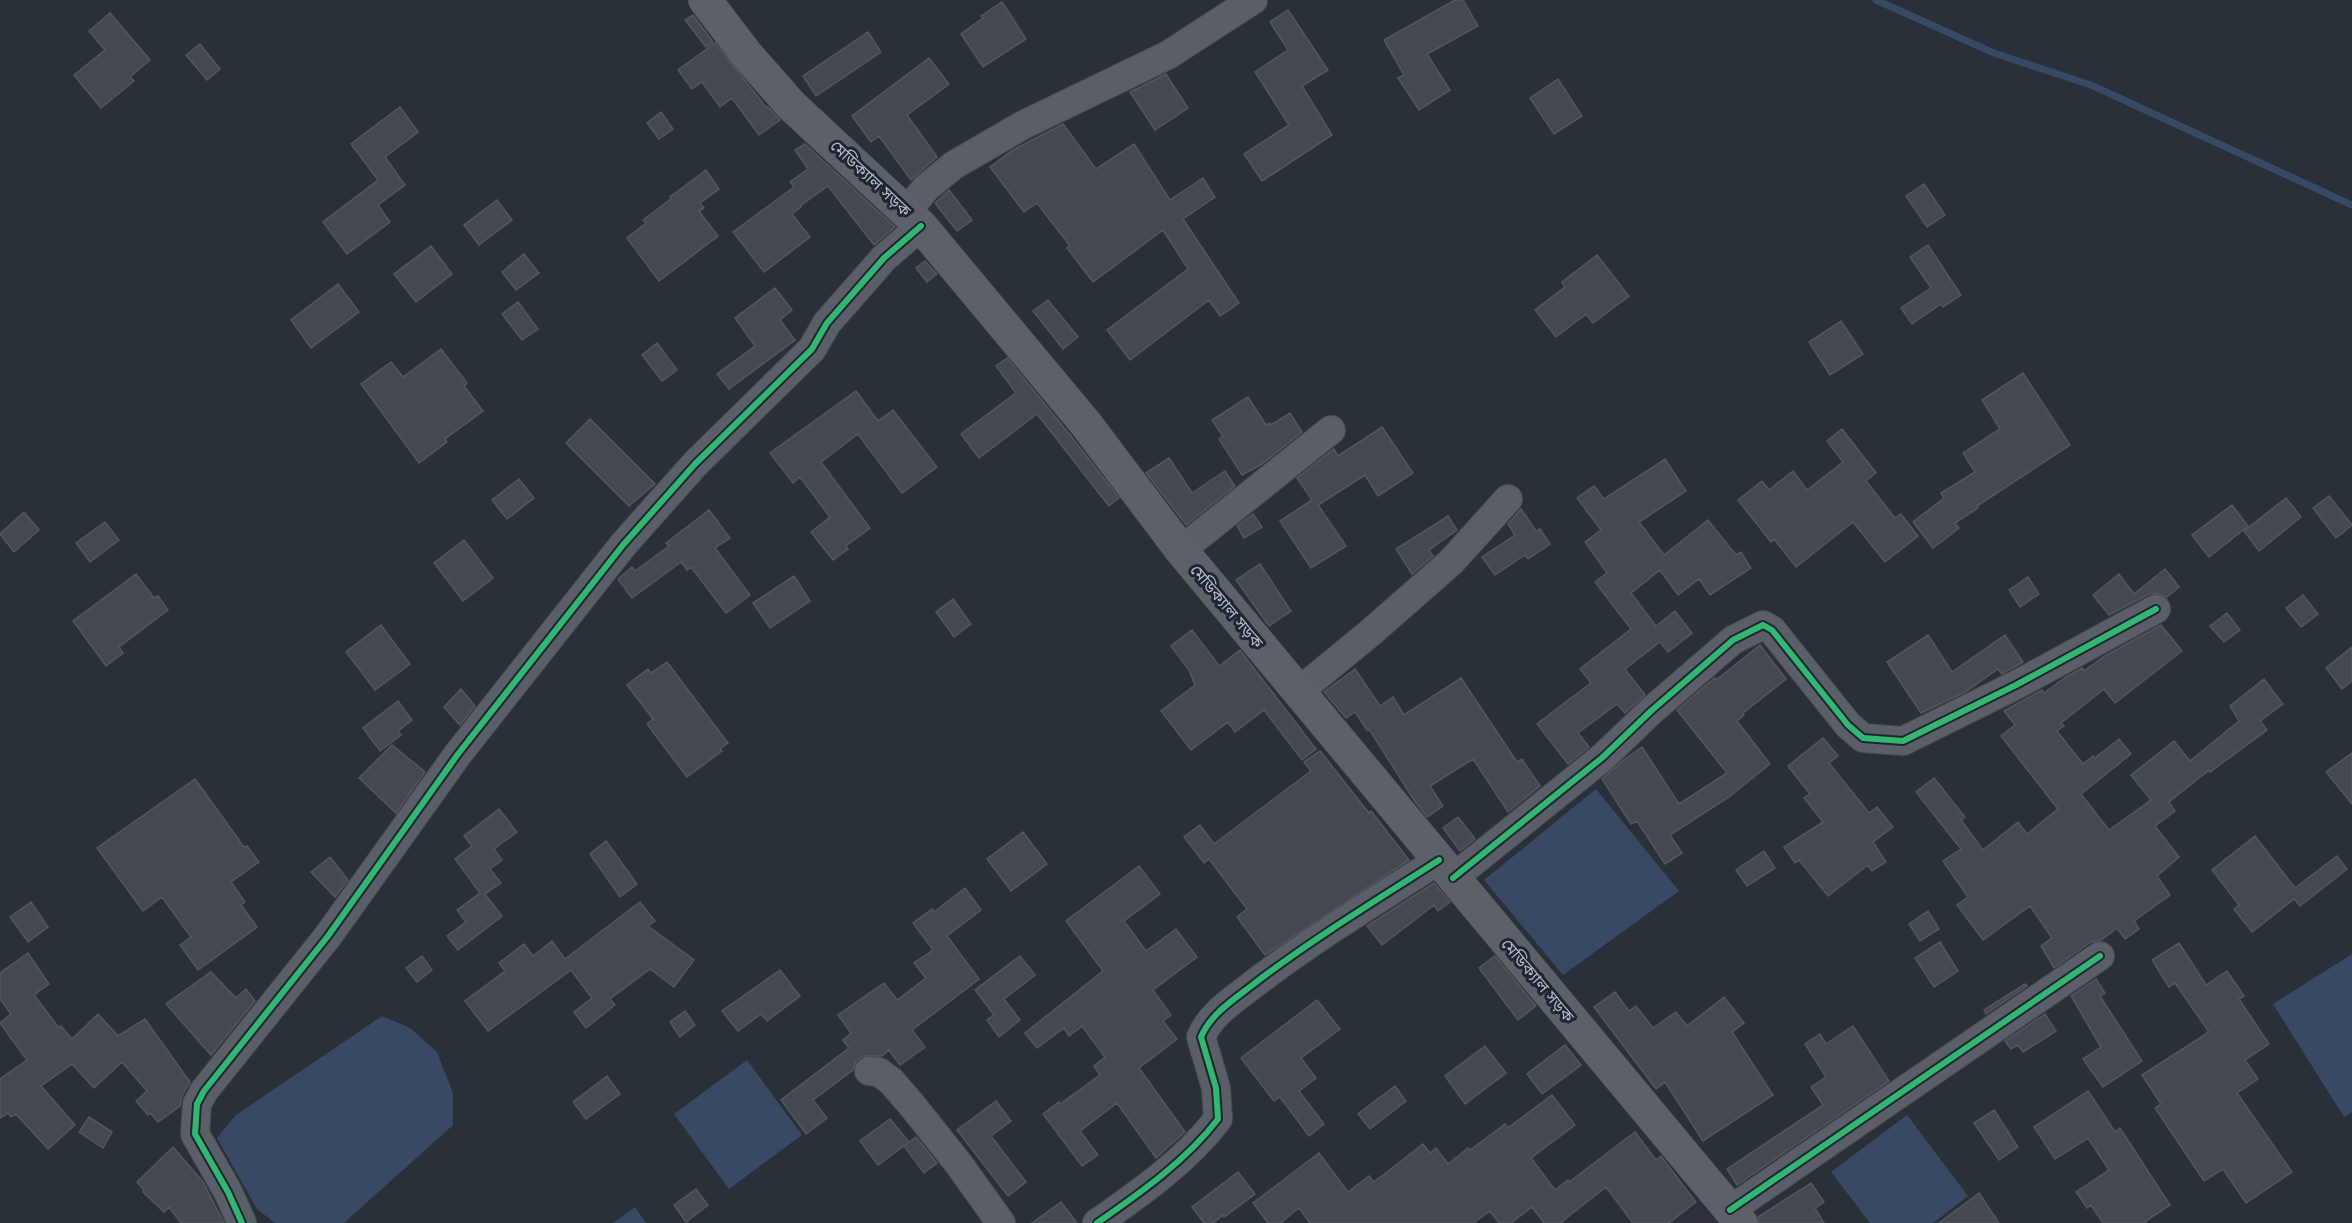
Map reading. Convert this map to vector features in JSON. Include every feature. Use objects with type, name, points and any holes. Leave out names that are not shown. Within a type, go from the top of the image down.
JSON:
[{"type":"main road","name":"মেডিক্যাল সড়ক","points":[[705,0],[747,55],[791,105],[914,218],[1086,424],[1181,550],[1735,1216]]},
{"type":"street","points":[[242,1223],[228,1192],[195,1134],[197,1104],[204,1090],[328,936],[458,754],[622,545],[695,464],[812,349],[827,323],[884,258],[914,218],[926,188],[954,165],[1023,125],[1168,55],[1253,0]]},
{"type":"street","points":[[1181,550],[1331,430]]},
{"type":"street","points":[[1298,692],[1451,562],[1508,500]]},
{"type":"street","points":[[1097,1223],[1190,1151],[1218,1119],[1216,1088],[1201,1037],[1206,1026],[1217,1013],[1289,958],[1446,869],[1604,757],[1651,711],[1733,640],[1763,625],[1772,630],[1848,725],[1863,738],[1903,741],[2016,685],[2156,609]]},
{"type":"street","points":[[1735,1216],[2100,956]]},
{"type":"street","points":[[869,1071],[879,1072],[911,1104],[958,1163],[1001,1223]]},
{"type":"shaded area","points":[[1700,1204],[1714,1223],[1675,1223]]},
{"type":"water","points":[[1596,789],[1679,891],[1563,975],[1484,880]]},
{"type":"water","points":[[2352,954],[2352,1112],[2344,1117],[2273,1004]]},
{"type":"water","points":[[382,1016],[410,1028],[437,1052],[453,1093],[453,1125],[344,1223],[275,1223],[257,1209],[217,1138],[236,1115]]},
{"type":"water","points":[[747,1060],[802,1135],[729,1189],[674,1114]]},
{"type":"water","points":[[1907,1115],[1968,1196],[1933,1223],[1870,1223],[1831,1172]]},
{"type":"water","points":[[635,1207],[646,1223],[613,1223]]},
{"type":"building","points":[[1455,0],[1463,0],[1478,26],[1427,54],[1450,90],[1419,110],[1398,78],[1404,75],[1384,40]]},
{"type":"building","points":[[1002,2],[1026,39],[983,67],[961,34],[983,18],[981,16]]},
{"type":"building","points":[[1288,10],[1328,70],[1302,86],[1332,135],[1262,181],[1244,154],[1289,125],[1255,72],[1288,50],[1270,22]]},
{"type":"building","points":[[110,13],[150,60],[130,77],[134,81],[101,108],[74,75],[105,50],[89,31]]},
{"type":"building","points":[[693,15],[713,42],[706,47],[685,20]]},
{"type":"building","points":[[868,32],[881,52],[816,96],[803,76]]},
{"type":"building","points":[[715,43],[767,108],[780,120],[759,135],[732,98],[720,107],[702,82],[692,89],[678,70]]},
{"type":"building","points":[[200,44],[220,69],[207,80],[186,55]]},
{"type":"building","points":[[929,58],[949,84],[907,115],[937,157],[911,180],[879,136],[871,142],[852,116]]},
{"type":"building","points":[[1166,74],[1188,108],[1155,130],[1130,92]]},
{"type":"building","points":[[1558,79],[1582,116],[1554,134],[1530,98]]},
{"type":"building","points":[[400,107],[418,132],[385,157],[405,185],[378,205],[390,222],[347,254],[323,222],[378,180],[351,144]]},
{"type":"building","points":[[661,112],[673,129],[659,139],[647,123]]},
{"type":"building","points":[[1063,124],[1096,169],[1134,144],[1170,200],[1203,178],[1215,197],[1183,219],[1239,303],[1220,316],[1209,300],[1130,360],[1107,330],[1188,269],[1163,230],[1093,282],[1067,248],[1070,246],[1037,203],[1024,212],[990,167],[1013,150]]},
{"type":"building","points":[[805,144],[895,227],[874,245],[828,186],[792,214],[810,237],[764,272],[733,232],[794,187],[790,182],[808,169],[795,150]]},
{"type":"building","points":[[706,170],[719,189],[700,203],[704,208],[699,211],[718,236],[659,281],[627,238],[646,223],[643,220]]},
{"type":"building","points":[[1924,184],[1945,215],[1927,227],[1906,196]]},
{"type":"building","points":[[949,190],[972,220],[957,231],[935,203]]},
{"type":"building","points":[[497,200],[512,220],[479,245],[464,225]]},
{"type":"building","points":[[1928,245],[1961,295],[1943,307],[1941,304],[1912,324],[1901,308],[1931,288],[1910,257]]},
{"type":"building","points":[[431,246],[452,274],[416,302],[394,274]]},
{"type":"building","points":[[524,254],[539,273],[516,290],[502,272]]},
{"type":"building","points":[[1597,255],[1629,296],[1593,323],[1586,314],[1556,337],[1535,310],[1565,287],[1562,282]]},
{"type":"building","points":[[925,261],[937,274],[927,282],[916,268]]},
{"type":"building","points":[[338,284],[359,312],[311,348],[291,320]]},
{"type":"building","points":[[775,288],[792,310],[780,320],[795,340],[729,389],[717,374],[755,346],[735,318]]},
{"type":"building","points":[[1048,300],[1078,337],[1063,349],[1033,311]]},
{"type":"building","points":[[518,302],[538,329],[522,340],[502,314]]},
{"type":"building","points":[[1841,321],[1863,354],[1830,375],[1809,342]]},
{"type":"building","points":[[657,343],[677,370],[662,381],[642,355]]},
{"type":"building","points":[[441,349],[467,383],[464,386],[483,411],[445,439],[447,442],[419,463],[361,384],[391,362],[403,377]]},
{"type":"building","points":[[1007,358],[1119,498],[1109,506],[1037,414],[979,458],[961,434],[1016,393],[996,366]]},
{"type":"building","points":[[2023,373],[2070,445],[1977,506],[1978,508],[1955,523],[1959,528],[1933,548],[1913,522],[1944,498],[1941,493],[1975,472],[1963,453],[2000,429],[1982,400]]},
{"type":"building","points":[[856,391],[878,421],[893,410],[937,467],[902,493],[858,434],[821,462],[870,528],[846,546],[848,549],[833,560],[811,532],[830,517],[800,477],[793,483],[770,453]]},
{"type":"building","points":[[1248,397],[1266,425],[1270,423],[1271,425],[1290,413],[1302,432],[1262,464],[1242,475],[1219,439],[1223,436],[1212,420]]},
{"type":"building","points":[[590,419],[655,484],[629,506],[566,443]]},
{"type":"building","points":[[1382,427],[1413,473],[1378,496],[1365,475],[1318,505],[1346,546],[1311,568],[1280,521],[1312,500],[1297,478],[1334,449],[1338,456]]},
{"type":"building","points":[[1842,429],[1876,473],[1866,481],[1895,518],[1901,514],[1918,536],[1885,562],[1853,522],[1796,567],[1774,539],[1771,542],[1738,500],[1762,481],[1769,490],[1793,471],[1807,490],[1843,462],[1827,441]]},
{"type":"building","points":[[1169,458],[1192,493],[1225,471],[1235,486],[1186,525],[1146,473]]},
{"type":"building","points":[[1665,459],[1686,491],[1639,522],[1664,555],[1708,520],[1736,555],[1741,552],[1751,568],[1710,595],[1699,579],[1678,595],[1660,570],[1631,593],[1656,626],[1675,611],[1692,633],[1668,652],[1660,642],[1625,669],[1645,695],[1625,713],[1617,704],[1578,733],[1589,747],[1568,764],[1537,724],[1591,683],[1580,669],[1631,629],[1595,582],[1607,573],[1585,542],[1601,530],[1577,498],[1594,486],[1604,499]]},
{"type":"building","points":[[519,479],[534,498],[507,519],[492,500]]},
{"type":"building","points":[[2329,496],[2352,525],[2336,538],[2313,508]]},
{"type":"building","points":[[2286,498],[2301,517],[2259,551],[2244,531]]},
{"type":"building","points":[[2232,505],[2248,526],[2209,557],[2192,535]]},
{"type":"building","points":[[1521,509],[1536,531],[1540,529],[1550,544],[1528,559],[1525,555],[1495,575],[1482,557],[1515,535],[1508,524]]},
{"type":"building","points":[[709,510],[730,538],[715,548],[750,595],[726,613],[691,567],[687,570],[681,562],[632,598],[618,579],[632,567],[635,571],[669,546],[666,543]]},
{"type":"building","points":[[24,512],[39,530],[14,552],[0,534]]},
{"type":"building","points":[[1253,514],[1262,527],[1244,538],[1237,526]]},
{"type":"building","points":[[1448,516],[1457,530],[1429,550],[1433,556],[1412,574],[1396,549]]},
{"type":"building","points":[[105,522],[119,540],[90,562],[76,543]]},
{"type":"building","points":[[464,540],[493,578],[463,601],[434,563]]},
{"type":"building","points":[[1260,564],[1291,611],[1269,626],[1236,580]]},
{"type":"building","points":[[2165,569],[2179,587],[2167,597],[2157,593],[2149,594],[2109,615],[2093,595],[2119,574],[2134,594]]},
{"type":"building","points":[[136,574],[154,598],[158,596],[168,610],[119,647],[123,653],[106,666],[73,621]]},
{"type":"building","points":[[794,576],[810,601],[770,628],[753,603]]},
{"type":"building","points":[[2028,577],[2039,594],[2020,607],[2009,590]]},
{"type":"building","points":[[2303,595],[2318,614],[2301,627],[2286,608]]},
{"type":"building","points":[[953,599],[971,624],[954,637],[936,612]]},
{"type":"building","points":[[2227,613],[2240,630],[2224,642],[2210,626]]},
{"type":"building","points":[[381,625],[410,664],[375,690],[346,652]]},
{"type":"building","points":[[2161,625],[2182,651],[2115,703],[2104,689],[2061,723],[2064,726],[2057,731],[2083,764],[2093,756],[2095,758],[2119,739],[2131,754],[2081,794],[2109,830],[2151,800],[2131,775],[2174,741],[2190,761],[2239,721],[2230,706],[2264,679],[2283,704],[2260,721],[2267,730],[2210,772],[2209,770],[2169,802],[2175,811],[2155,826],[2179,857],[2157,876],[2170,895],[2134,921],[2139,929],[2125,939],[2117,928],[2101,940],[2091,942],[2054,968],[2041,946],[2052,938],[2030,906],[1983,940],[1957,905],[1968,897],[1943,861],[1961,849],[1916,792],[1934,778],[1965,817],[1961,820],[1983,850],[2018,822],[2027,834],[2058,809],[2001,736],[2015,725],[2004,711],[2042,690],[2044,693],[2066,677],[2082,668],[2084,671],[2105,656]]},
{"type":"building","points":[[1192,630],[1219,666],[1240,650],[1316,749],[1302,760],[1264,710],[1235,732],[1228,722],[1191,750],[1161,711],[1195,685],[1189,670],[1171,646]]},
{"type":"building","points":[[1928,635],[1952,672],[2005,635],[2023,662],[2002,674],[1998,669],[1965,692],[1921,713],[1887,662]]},
{"type":"building","points":[[1760,645],[1786,679],[1743,713],[1744,715],[1737,721],[1770,764],[1729,797],[1670,835],[1682,853],[1665,864],[1637,821],[1631,824],[1602,779],[1642,747],[1679,804],[1727,773],[1677,710],[1706,685],[1715,678],[1716,680]]},
{"type":"building","points":[[2352,647],[2352,681],[2342,689],[2326,668]]},
{"type":"building","points":[[667,662],[728,743],[720,749],[722,751],[687,777],[647,724],[653,719],[627,685],[648,669],[651,673]]},
{"type":"building","points":[[1355,669],[1380,706],[1393,697],[1404,715],[1461,678],[1517,762],[1522,759],[1540,786],[1508,812],[1473,759],[1430,786],[1443,806],[1427,817],[1369,729],[1367,730],[1355,712],[1346,718],[1324,692]]},
{"type":"building","points":[[461,689],[475,706],[460,725],[444,707]]},
{"type":"building","points":[[398,701],[412,720],[398,731],[401,735],[380,751],[363,728]]},
{"type":"building","points":[[1823,738],[1838,756],[1829,763],[1869,813],[1877,807],[1893,827],[1873,842],[1886,862],[1872,871],[1868,865],[1828,896],[1799,860],[1795,863],[1784,847],[1823,822],[1804,798],[1810,794],[1788,766]]},
{"type":"building","points":[[392,745],[425,772],[396,813],[359,778]]},
{"type":"building","points":[[1320,751],[1409,860],[1265,955],[1237,917],[1247,909],[1209,859],[1204,863],[1184,837],[1200,825],[1214,844],[1311,771],[1304,762]]},
{"type":"building","points":[[2352,753],[2352,804],[2326,772]]},
{"type":"building","points":[[195,779],[244,847],[247,846],[259,862],[231,882],[245,902],[241,905],[257,927],[198,970],[180,945],[191,937],[162,897],[143,911],[97,848]]},
{"type":"building","points":[[499,809],[517,832],[494,849],[502,860],[490,869],[501,883],[485,894],[502,916],[458,950],[447,936],[466,922],[457,910],[480,893],[455,859],[472,846],[464,836]]},
{"type":"building","points":[[1458,817],[1475,839],[1460,851],[1443,828]]},
{"type":"building","points":[[1023,832],[1047,864],[1011,891],[987,859]]},
{"type":"building","points":[[2255,836],[2295,888],[2337,856],[2347,869],[2300,906],[2294,899],[2252,932],[2234,909],[2239,905],[2212,870]]},
{"type":"building","points":[[606,841],[637,884],[620,897],[590,854]]},
{"type":"building","points":[[1764,851],[1775,868],[1747,886],[1736,870]]},
{"type":"building","points":[[330,857],[348,880],[335,897],[311,872]]},
{"type":"building","points":[[1139,866],[1160,894],[1124,921],[1146,951],[1176,929],[1197,957],[1153,990],[1171,1015],[1163,1021],[1177,1039],[1139,1068],[1185,1132],[1156,1158],[1117,1103],[1080,1131],[1098,1155],[1082,1166],[1043,1114],[1100,1075],[1094,1066],[1105,1057],[1082,1026],[1069,1036],[1064,1028],[1037,1048],[1025,1033],[1103,971],[1066,921]]},
{"type":"building","points":[[1434,883],[1450,902],[1438,911],[1434,905],[1382,945],[1367,926]]},
{"type":"building","points":[[965,888],[981,910],[947,936],[979,979],[912,1030],[925,1047],[900,1065],[889,1050],[882,1056],[863,1056],[856,1061],[853,1070],[813,1100],[827,1118],[806,1134],[781,1100],[849,1048],[843,1040],[851,1033],[838,1015],[884,983],[897,1000],[926,978],[914,963],[933,950],[913,923],[932,909],[934,912]]},
{"type":"building","points":[[31,902],[48,927],[28,942],[10,917]]},
{"type":"building","points":[[640,902],[655,921],[648,926],[694,960],[674,987],[650,969],[610,999],[615,1005],[586,1028],[574,1012],[592,998],[571,970],[488,1031],[465,1001],[505,971],[499,963],[524,944],[533,956],[552,941],[565,959]]},
{"type":"building","points":[[1928,911],[1939,929],[1920,941],[1909,924]]},
{"type":"building","points":[[1940,942],[1958,971],[1934,987],[1915,958]]},
{"type":"building","points":[[2179,943],[2206,985],[2227,971],[2244,996],[2239,999],[2269,1044],[2245,1060],[2258,1079],[2237,1093],[2292,1172],[2246,1203],[2223,1169],[2204,1181],[2155,1108],[2161,1104],[2142,1075],[2209,1032],[2175,983],[2169,987],[2152,960]]},
{"type":"building","points":[[28,953],[49,984],[34,995],[59,1028],[61,1026],[72,1039],[98,1014],[118,1036],[145,1019],[190,1082],[182,1096],[180,1106],[158,1122],[150,1113],[148,1115],[136,1101],[147,1091],[122,1062],[94,1088],[72,1064],[41,1086],[75,1125],[48,1149],[16,1114],[11,1117],[8,1113],[0,1118],[0,1079],[27,1060],[0,1023],[11,1014],[0,999],[0,973]]},
{"type":"building","points":[[422,956],[432,970],[417,982],[406,968]]},
{"type":"building","points":[[1020,956],[1035,975],[1004,999],[1020,1020],[999,1037],[987,1020],[994,1015],[975,990]]},
{"type":"building","points":[[1495,956],[1536,1006],[1518,1020],[1479,968]]},
{"type":"building","points":[[780,970],[800,996],[767,1021],[761,1014],[738,1031],[722,1011]]},
{"type":"building","points":[[211,972],[236,998],[246,989],[255,1001],[211,1055],[166,1004]]},
{"type":"building","points":[[2096,979],[2105,993],[2100,996],[2142,1061],[2103,1087],[2083,1059],[2101,1047],[2071,996]]},
{"type":"building","points":[[2025,984],[2027,986],[1986,1014],[1984,1010]]},
{"type":"building","points":[[1615,992],[1629,1011],[1636,1006],[1653,1028],[1676,1012],[1687,1026],[1724,997],[1744,1023],[1732,1032],[1773,1095],[1703,1141],[1665,1082],[1656,1089],[1594,1007]]},
{"type":"building","points":[[1317,1000],[1340,1029],[1301,1058],[1316,1078],[1299,1091],[1324,1124],[1309,1136],[1280,1097],[1274,1101],[1241,1058]]},
{"type":"building","points":[[685,1011],[695,1025],[680,1037],[670,1022]]},
{"type":"building","points":[[2045,1014],[2056,1031],[2023,1052],[2018,1045],[2011,1049],[2005,1041]]},
{"type":"building","points":[[1853,1026],[1889,1081],[1737,1185],[1727,1169],[1823,1105],[1811,1087],[1826,1077],[1805,1044],[1820,1034],[1826,1044]]},
{"type":"building","points":[[1565,1045],[1581,1065],[1542,1094],[1527,1074]]},
{"type":"building","points":[[1485,1046],[1506,1073],[1465,1104],[1445,1076]]},
{"type":"building","points":[[607,1076],[620,1094],[586,1119],[573,1102]]},
{"type":"building","points":[[1395,1086],[1406,1101],[1370,1129],[1358,1114]]},
{"type":"building","points":[[2088,1091],[2115,1132],[2120,1128],[2170,1205],[2143,1223],[2103,1223],[2091,1205],[2087,1208],[2076,1192],[2109,1170],[2088,1138],[2055,1159],[2034,1127]]},
{"type":"building","points":[[1552,1095],[1575,1125],[1531,1158],[1555,1190],[1635,1132],[1656,1160],[1661,1156],[1696,1202],[1669,1223],[1633,1223],[1606,1187],[1560,1223],[1544,1223],[1532,1207],[1511,1223],[1499,1223],[1490,1211],[1473,1223],[1310,1223],[1299,1208],[1280,1223],[1268,1223],[1253,1203],[1319,1153],[1348,1192],[1369,1176],[1374,1182],[1423,1144],[1430,1153],[1436,1148],[1448,1164],[1505,1124],[1508,1128]]},
{"type":"building","points":[[996,1101],[1011,1121],[991,1136],[1026,1182],[1008,1196],[957,1130]]},
{"type":"building","points":[[1994,1110],[2018,1147],[1999,1160],[1974,1123]]},
{"type":"building","points":[[89,1117],[112,1132],[103,1148],[79,1132]]},
{"type":"building","points":[[890,1119],[909,1142],[878,1165],[860,1141]]},
{"type":"building","points":[[916,1137],[937,1163],[924,1173],[904,1146]]},
{"type":"building","points":[[173,1147],[203,1182],[224,1223],[181,1223],[169,1207],[164,1212],[143,1192],[144,1190],[137,1182]]},
{"type":"building","points":[[1238,1172],[1255,1194],[1224,1217],[1223,1215],[1213,1223],[1204,1223],[1192,1207]]},
{"type":"building","points":[[1811,1183],[1824,1202],[1815,1208],[1824,1223],[1759,1223],[1758,1217]]},
{"type":"building","points":[[696,1189],[708,1205],[686,1222],[674,1205]]},
{"type":"building","points":[[1979,1193],[1999,1223],[1939,1223]]},
{"type":"building","points":[[1061,1202],[1077,1223],[1032,1223]]},
{"type":"waterway","points":[[1876,0],[1994,53],[2091,85],[2352,205]]},
{"type":"cycle path","points":[[242,1223],[228,1192],[195,1134],[197,1104],[204,1091],[328,936],[458,754],[623,545],[695,464],[812,349],[827,323],[884,258],[921,226]]},
{"type":"cycle path","points":[[1453,878],[1603,757],[1651,711],[1733,640],[1763,625],[1772,630],[1848,725],[1863,738],[1903,741],[2016,685],[2156,609]]},
{"type":"cycle path","points":[[1097,1223],[1146,1188],[1177,1162],[1192,1149],[1218,1119],[1216,1088],[1201,1037],[1205,1028],[1217,1014],[1300,950],[1439,860]]},
{"type":"cycle path","points":[[1730,1210],[2100,956]]}]
